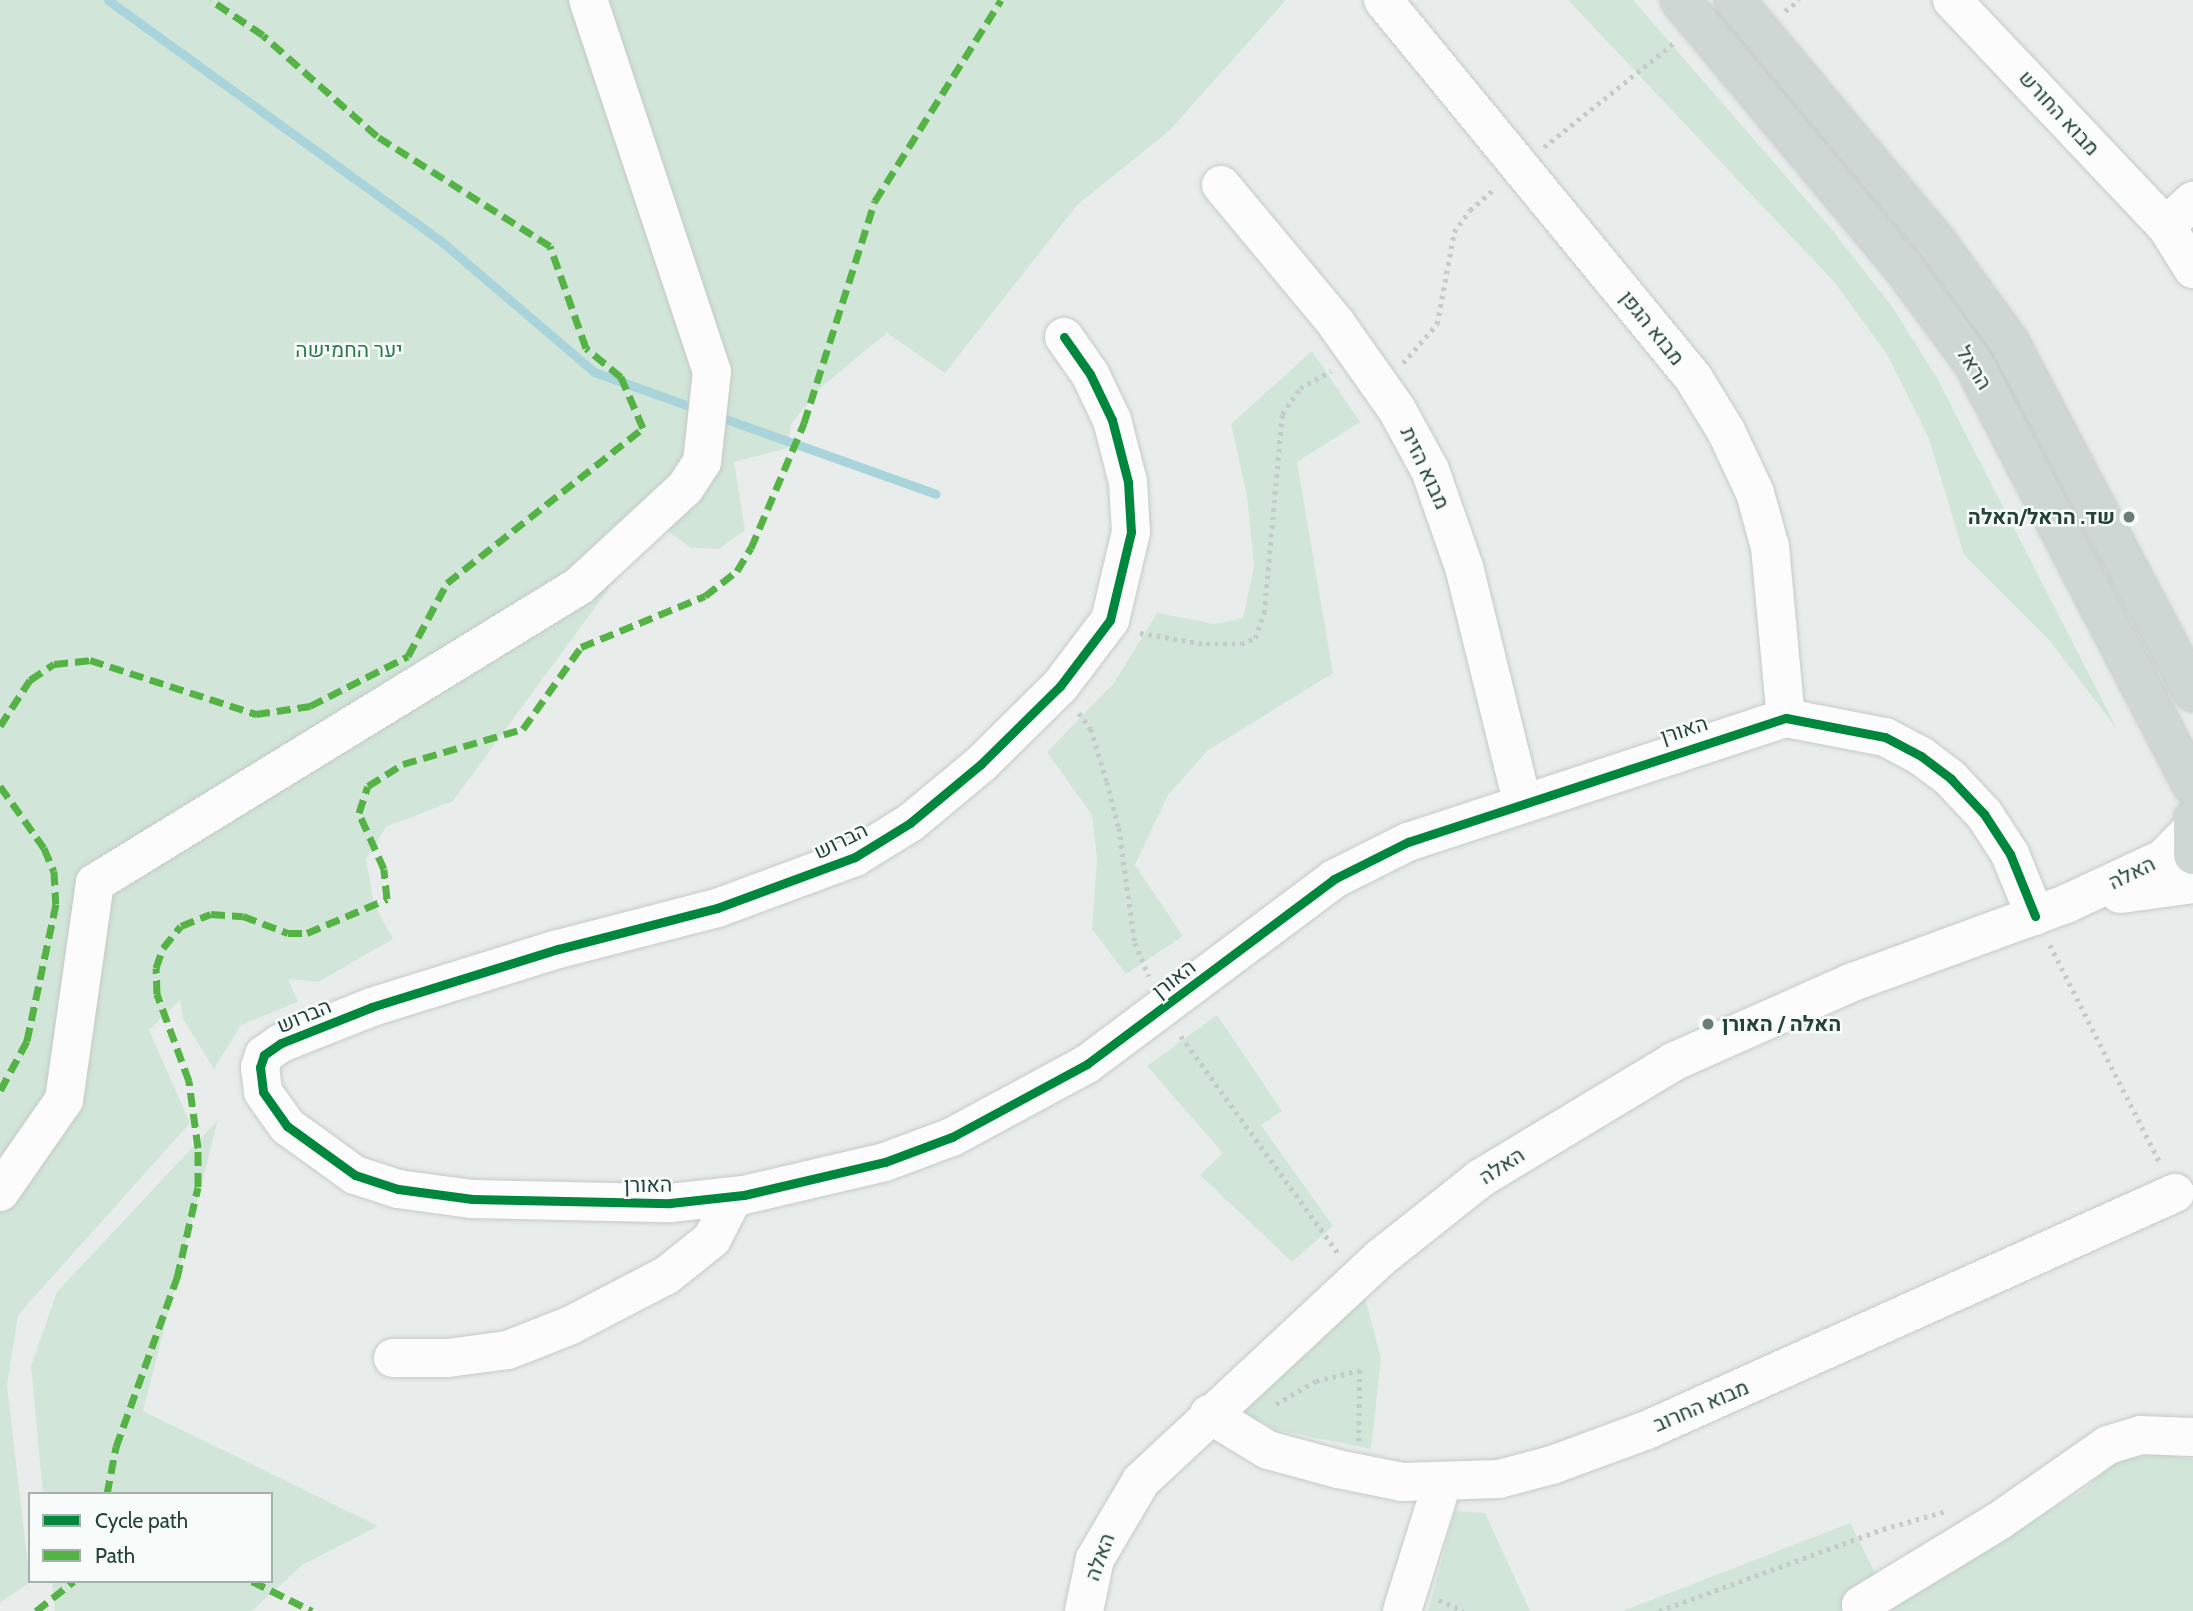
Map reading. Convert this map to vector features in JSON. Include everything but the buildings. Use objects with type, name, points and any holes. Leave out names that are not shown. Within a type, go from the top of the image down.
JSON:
[{"type":"main road","name":"הראל","points":[[1680,0],[1905,270],[1974,364],[2193,786]]},
{"type":"main road","name":"הראל","points":[[1734,0],[1938,244],[2009,342],[2191,687]]},
{"type":"street","points":[[0,1192],[64,1100],[96,883],[579,586],[685,488],[702,462],[712,372],[588,0]]},
{"type":"street","name":"מבוא הגפן","points":[[1383,0],[1694,379],[1726,431],[1755,493],[1770,547],[1786,718]]},
{"type":"street","name":"מבוא החורש","points":[[1952,0],[2179,213],[2193,269]]},
{"type":"street","name":"מבוא הזית","points":[[1222,185],[1360,356],[1396,408],[1446,506],[1522,803]]},
{"type":"street","name":"הברוש","points":[[263,1092],[260,1067],[264,1055],[281,1043],[372,1007],[558,949],[718,908],[855,857],[910,823],[981,764],[1060,686],[1110,620],[1131,532],[1128,482],[1112,421],[1090,374],[1064,337]]},
{"type":"street","name":"האורן","points":[[263,1092],[287,1126],[320,1153],[355,1175],[398,1189],[472,1199],[559,1203],[670,1203],[734,1196],[873,1166],[952,1137],[1076,1071],[1163,1010],[1334,879],[1408,842],[1786,718],[1885,737],[1921,756],[1951,779],[1984,814],[2051,910]]},
{"type":"street","name":"האלה","points":[[1084,1611],[1096,1559],[1112,1525],[1141,1481],[1222,1423],[1357,1279],[1481,1178],[1673,1062],[1853,982],[2051,910],[2164,858],[2192,835]]},
{"type":"street","name":"האלה","points":[[2051,910],[2193,884]]},
{"type":"street","name":"מבוא החרוב","points":[[1222,1423],[1268,1450],[1402,1482],[1442,1483],[1499,1479],[1539,1469],[1647,1430],[2175,1193]]},
{"type":"street","points":[[393,1358],[448,1358],[508,1350],[571,1325],[667,1275],[712,1239],[734,1196]]},
{"type":"street","points":[[1863,1608],[1999,1521],[2108,1445],[2140,1435],[2193,1437]]},
{"type":"street","points":[[1402,1611],[1442,1483]]},
{"type":"path","points":[[1110,620],[1150,637],[1241,644],[1255,638],[1264,613],[1282,414],[1300,388],[1360,356]]},
{"type":"path","points":[[1060,686],[1091,729],[1119,828],[1135,943],[1163,1010],[1357,1279]]},
{"type":"path","points":[[2051,910],[2175,1193]]},
{"type":"path","points":[[1222,1423],[1316,1381],[1360,1370],[1359,1473]]},
{"type":"path","points":[[1659,1611],[1884,1529],[1956,1509]]},
{"type":"green space","name":"יער החמישה","points":[[0,0],[1286,0],[1169,131],[1077,205],[945,373],[887,333],[820,388],[791,424],[788,448],[734,462],[745,530],[719,549],[691,548],[657,523],[453,801],[386,827],[366,859],[374,904],[393,939],[318,982],[288,979],[298,1002],[241,1025],[214,1069],[183,1019],[180,1000],[149,1030],[190,1123],[18,1315],[7,1386],[29,1583],[0,1603]]},
{"type":"green space","points":[[1568,0],[1633,0],[1829,226],[1891,305],[1937,378],[2117,729],[2050,641],[1964,555],[1929,439],[1888,356],[1835,283]]},
{"type":"green space","points":[[1312,351],[1360,422],[1297,462],[1333,673],[1207,751],[1168,795],[1135,865],[1183,936],[1126,974],[1092,929],[1097,859],[1092,815],[1047,752],[1114,683],[1157,613],[1215,624],[1243,618],[1254,567],[1247,496],[1231,424]]},
{"type":"green space","points":[[1217,1015],[1282,1111],[1261,1125],[1333,1226],[1292,1262],[1200,1175],[1223,1153],[1147,1066]]},
{"type":"green space","points":[[218,1120],[143,1411],[378,1526],[302,1565],[252,1611],[55,1611],[52,1583],[273,1583],[273,1492],[43,1492],[31,1366],[57,1292]]},
{"type":"green space","points":[[1365,1297],[1381,1359],[1371,1449],[1276,1430],[1240,1410]]},
{"type":"green space","points":[[2161,1454],[2193,1459],[2193,1611],[1623,1611],[1850,1523],[1891,1604],[2081,1492],[2117,1460]]},
{"type":"green space","points":[[1455,1511],[1485,1513],[1530,1611],[1428,1611]]},
{"type":"waterway","points":[[108,0],[442,242],[594,372],[698,409]]},
{"type":"waterway","points":[[717,416],[936,494]]},
{"type":"marked path","points":[[0,726],[30,680],[54,664],[90,660],[256,714],[310,706],[408,656],[447,583],[643,428],[621,377],[586,348],[550,246],[377,136],[263,35],[211,0]]},
{"type":"marked path","points":[[107,1492],[116,1447],[177,1278],[198,1187],[198,1148],[189,1081],[157,994],[156,968],[163,948],[181,926],[211,914],[243,916],[288,933],[307,933],[387,899],[384,869],[359,813],[368,786],[403,764],[523,729],[581,647],[705,596],[737,571],[751,548],[804,423],[875,201],[1001,0]]},
{"type":"marked path","points":[[0,786],[44,848],[54,871],[56,904],[27,1041],[0,1091]]},
{"type":"marked path","points":[[36,1611],[71,1583]]},
{"type":"marked path","points":[[256,1583],[312,1611]]},
{"type":"cycle path","points":[[1064,337],[1090,374],[1112,420],[1128,482],[1131,532],[1110,620],[1060,686],[981,764],[910,823],[855,857],[717,908],[558,949],[372,1007],[281,1043],[264,1055],[260,1067],[263,1092],[287,1126],[355,1175],[398,1189],[472,1199],[670,1203],[744,1195],[885,1162],[952,1137],[1087,1064],[1334,879],[1408,842],[1786,718],[1885,737],[1921,756],[1951,779],[1984,814],[2010,854],[2035,916]]},
{"type":"place","name":"שד. הראל/האלה","points":[[2129,517]]},
{"type":"place","name":"האלה / האורן","points":[[1708,1024]]}]
